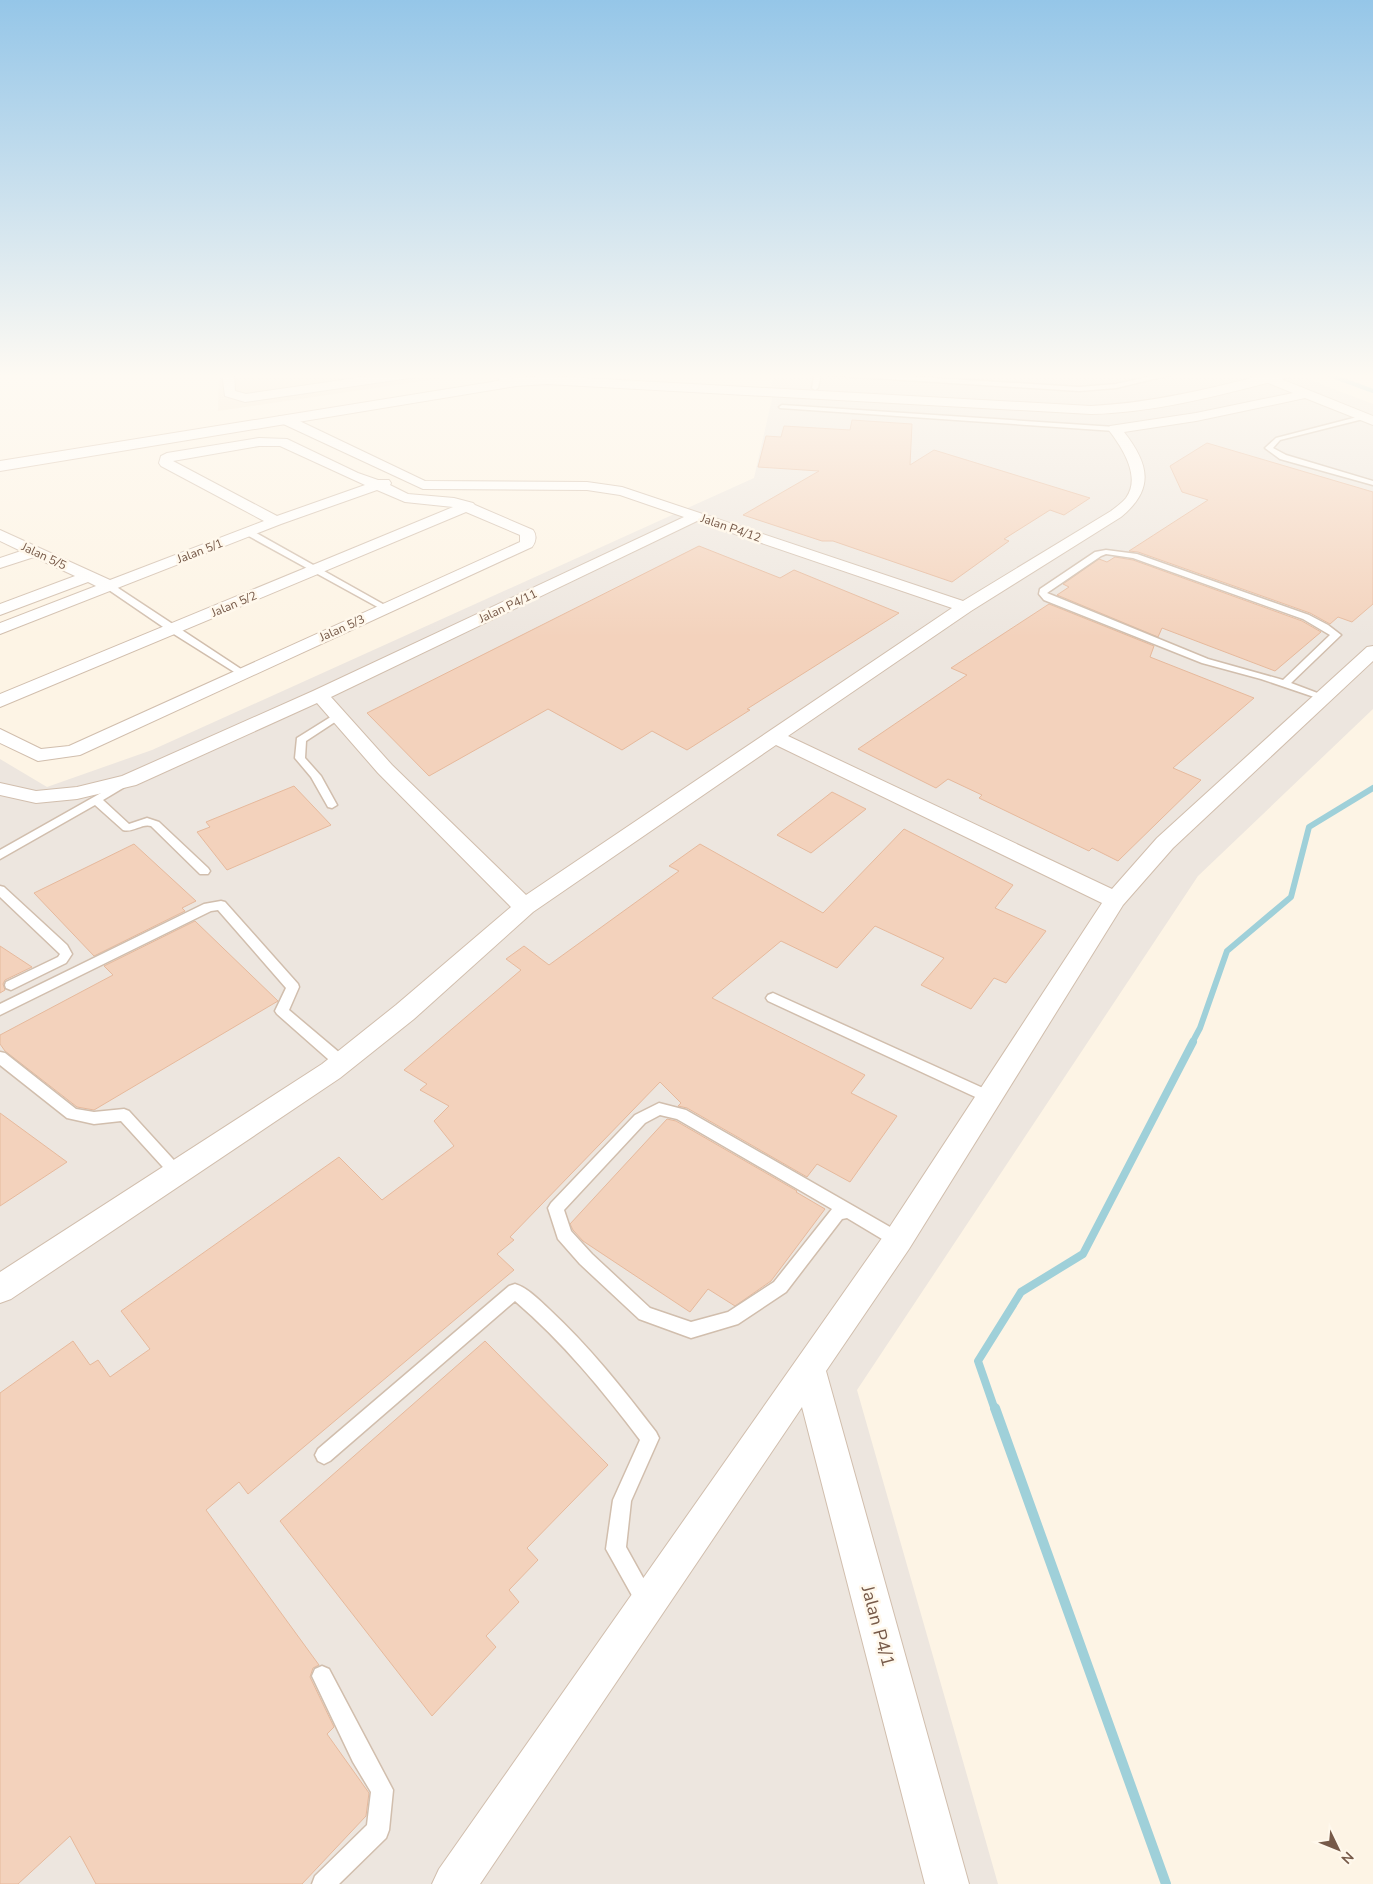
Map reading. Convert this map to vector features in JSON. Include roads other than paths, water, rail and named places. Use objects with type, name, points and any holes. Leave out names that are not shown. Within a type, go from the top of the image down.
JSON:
[{"type":"street","name":"Jalan 5/3","points":[[166,461],[166,463],[276,521]]},
{"type":"street","name":"Jalan 5/3","points":[[0,735],[38,755],[73,751],[527,544],[528,533],[468,506],[454,502],[405,498],[322,461]]},
{"type":"street","name":"Jalan P4/12","points":[[371,461],[423,485],[437,487],[587,486],[622,491],[965,607]]},
{"type":"street","points":[[0,1289],[342,1063],[405,1012],[525,907],[965,607],[1116,514],[1135,495],[1138,476],[1133,461]]},
{"type":"street","name":"Jalan 5/1","points":[[0,629],[276,521],[402,476]]},
{"type":"street","name":"Jalan 5/2","points":[[0,701],[468,506]]},
{"type":"street","name":"Jalan P4/11","points":[[0,789],[36,797],[77,793],[129,780],[320,695],[697,516]]},
{"type":"street","name":"Jalan 5/5","points":[[0,535],[109,586]]},
{"type":"street","points":[[0,563],[35,551]]},
{"type":"street","name":"Jalan 5/5","points":[[0,610],[89,576]]},
{"type":"street","points":[[454,1884],[898,1240],[1115,900],[1164,843],[1373,650]]},
{"type":"street","points":[[320,695],[385,769],[525,907]]},
{"type":"street","points":[[774,737],[1115,900]]},
{"type":"street","name":"Jalan P4/1","points":[[809,1369],[947,1884]]},
{"type":"lane","points":[[1296,461],[1373,484]]},
{"type":"lane","points":[[248,532],[386,608]]},
{"type":"lane","points":[[1285,684],[1336,635],[1306,617],[1134,556],[1115,553],[1106,552],[1098,554],[1044,591],[1043,594],[1047,598],[1205,661],[1323,697]]},
{"type":"lane","points":[[109,586],[172,630],[242,673]]},
{"type":"lane","points":[[332,805],[316,776],[300,758],[301,740],[337,716]]},
{"type":"lane","points":[[0,855],[129,780]]},
{"type":"lane","points":[[96,800],[127,828],[147,822],[154,824],[204,871]]},
{"type":"lane","points":[[0,890],[63,948],[66,954],[62,960],[11,985]]},
{"type":"lane","points":[[0,1010],[208,906],[221,905],[293,987],[282,1011],[342,1063]]},
{"type":"lane","points":[[773,998],[989,1097]]},
{"type":"lane","points":[[0,1056],[72,1114],[94,1118],[124,1115],[177,1173]]},
{"type":"lane","points":[[849,1211],[837,1214],[780,1287],[732,1319],[691,1330],[645,1314],[586,1259],[564,1234],[556,1208],[640,1120],[659,1109],[681,1114],[849,1211],[898,1240]]},
{"type":"lane","points":[[324,1455],[514,1292],[535,1307],[612,1387],[650,1438],[622,1500],[616,1549],[648,1603]]},
{"type":"lane","points":[[322,1676],[361,1754],[382,1790],[378,1830],[323,1884]]},
{"type":"waterway","points":[[1192,1043],[1200,1028],[1227,951],[1291,897],[1309,827],[1373,788]]},
{"type":"waterway","points":[[995,1410],[978,1361],[1021,1292],[1083,1254],[1193,1042]]},
{"type":"waterway","points":[[995,1408],[1166,1884]]}]
